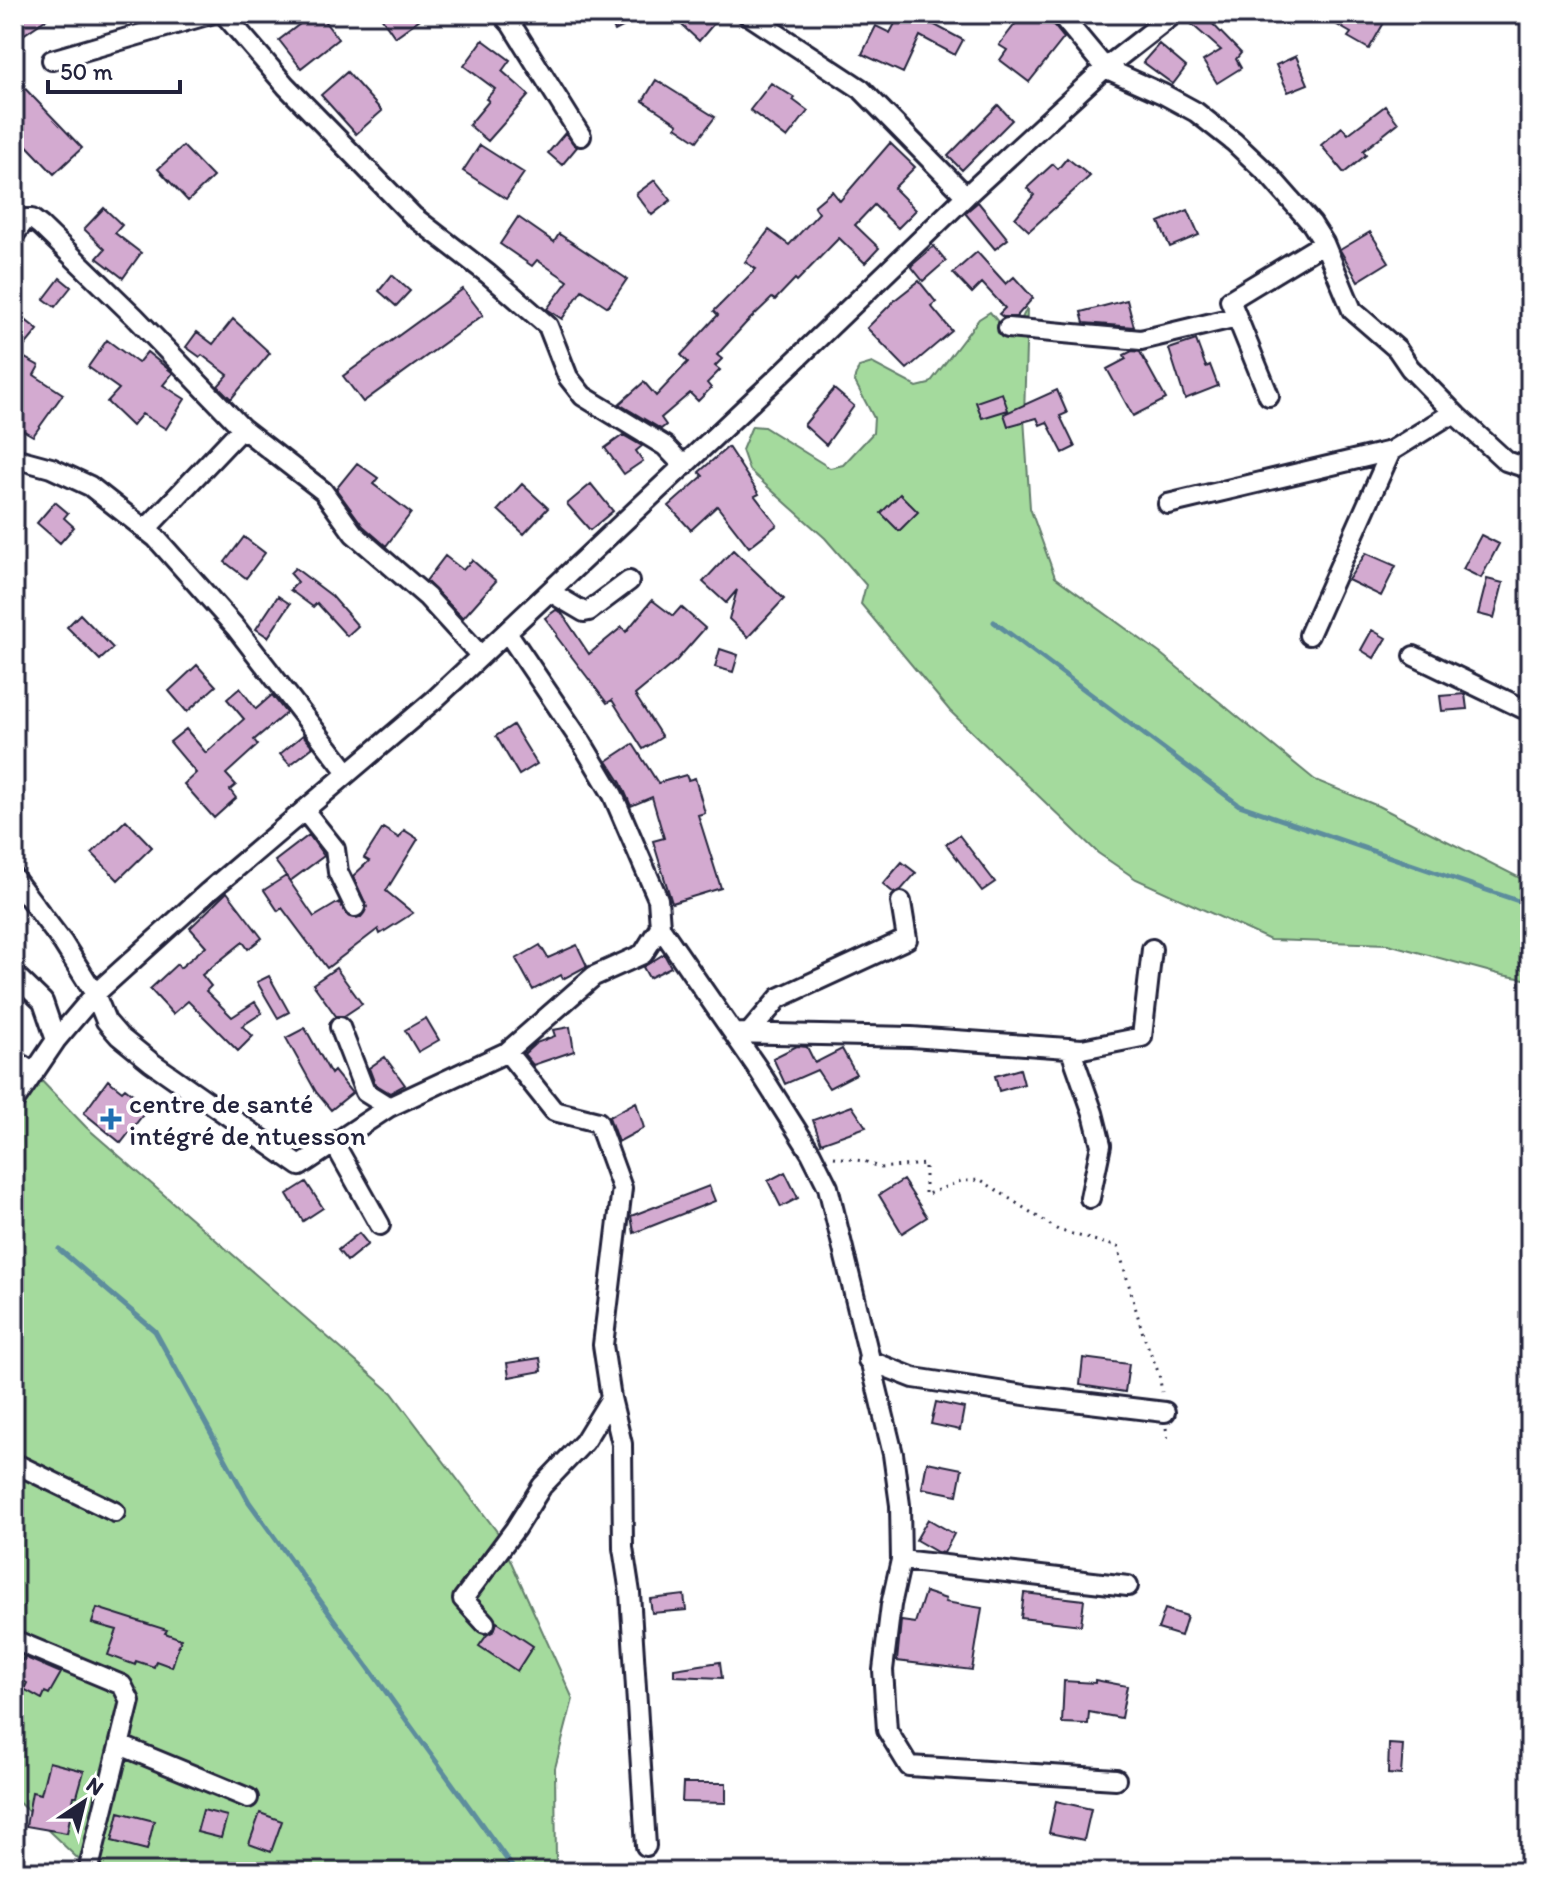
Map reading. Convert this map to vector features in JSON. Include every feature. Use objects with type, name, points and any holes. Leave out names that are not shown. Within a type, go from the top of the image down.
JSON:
[{"type":"street","points":[[52,60],[210,14]]},
{"type":"street","points":[[224,14],[286,86],[413,216],[488,274],[548,326],[568,377],[583,396],[665,446],[684,466]]},
{"type":"street","points":[[502,14],[581,136]]},
{"type":"street","points":[[747,14],[861,89],[966,196]]},
{"type":"street","points":[[1060,14],[1105,68],[1196,112],[1234,142],[1292,199],[1312,224],[1324,243],[1352,310],[1397,349],[1410,368],[1506,461],[1530,469]]},
{"type":"street","points":[[14,1102],[56,1040],[95,994],[196,902],[434,700],[966,196],[1105,68],[1174,14]]},
{"type":"street","points":[[14,235],[26,219],[32,219],[41,226],[135,317],[242,428],[323,491],[354,534],[427,597],[480,655]]},
{"type":"street","points":[[1269,396],[1230,300],[1324,243]]},
{"type":"street","points":[[1008,328],[1141,340],[1237,317]]},
{"type":"street","points":[[1168,504],[1391,451],[1446,417],[1457,416]]},
{"type":"street","points":[[145,530],[242,428]]},
{"type":"street","points":[[1309,635],[1391,451]]},
{"type":"street","points":[[14,458],[51,468],[90,486],[145,530],[236,628],[348,773]]},
{"type":"street","points":[[550,592],[584,612],[629,581]]},
{"type":"street","points":[[507,632],[613,795],[658,899],[660,927],[741,1033],[828,1187],[893,1454],[900,1505],[901,1560],[891,1605],[883,1670],[887,1730],[909,1766],[1116,1779]]},
{"type":"street","points":[[1414,656],[1522,708],[1530,708]]},
{"type":"street","points":[[304,810],[335,849],[338,872],[355,907]]},
{"type":"street","points":[[14,878],[63,943],[95,994],[106,1021],[119,1036],[151,1062],[300,1166],[389,1107],[507,1052],[594,976],[643,954],[660,927]]},
{"type":"street","points":[[741,1033],[779,998],[907,939],[901,902]]},
{"type":"street","points":[[741,1033],[911,1037],[1082,1049],[1142,1037],[1152,949]]},
{"type":"street","points":[[14,974],[43,1002],[56,1040]]},
{"type":"street","points":[[340,1027],[365,1092],[389,1107]]},
{"type":"street","points":[[1070,1048],[1101,1145],[1090,1198]]},
{"type":"street","points":[[507,1052],[554,1111],[598,1122],[622,1188],[603,1345],[622,1444],[623,1548],[630,1593],[646,1846]]},
{"type":"street","points":[[14,1060],[34,1073]]},
{"type":"street","points":[[334,1143],[380,1225]]},
{"type":"street","points":[[868,1360],[914,1378],[1165,1412]]},
{"type":"street","points":[[485,1623],[463,1599],[515,1529],[542,1486],[584,1442],[611,1398]]},
{"type":"street","points":[[14,1463],[115,1512]]},
{"type":"street","points":[[901,1560],[1128,1586]]},
{"type":"street","points":[[14,1640],[122,1685],[130,1701],[88,1872]]},
{"type":"street","points":[[120,1745],[248,1798]]},
{"type":"path","points":[[811,1153],[864,1161],[880,1168],[925,1164],[925,1195],[961,1181],[981,1180],[1058,1230],[1118,1247],[1143,1334],[1159,1374],[1168,1441]]},
{"type":"green space","points":[[1027,308],[1024,418],[1030,508],[1055,577],[1161,654],[1315,780],[1378,806],[1530,883],[1530,980],[1388,944],[1270,940],[1136,879],[1098,853],[950,711],[861,604],[866,585],[825,538],[749,470],[742,450],[752,426],[764,427],[830,468],[843,465],[873,433],[874,418],[854,380],[859,367],[872,363],[917,387],[929,384],[979,319],[990,312],[1003,328],[1017,328]]},
{"type":"green space","points":[[34,1073],[86,1127],[392,1393],[498,1533],[573,1699],[555,1768],[556,1865],[559,1872],[92,1872],[14,1798],[14,1102]]},
{"type":"building","points":[[14,14],[54,14],[23,35],[14,21]]},
{"type":"building","points":[[313,14],[319,14],[338,39],[301,68],[279,40]]},
{"type":"building","points":[[379,14],[427,14],[395,37]]},
{"type":"building","points":[[605,14],[648,14],[615,31]]},
{"type":"building","points":[[670,14],[722,14],[699,41]]},
{"type":"building","points":[[900,14],[914,14],[963,40],[955,55],[920,36],[903,73],[862,54],[876,26],[890,33]]},
{"type":"building","points":[[1023,14],[1048,14],[1064,38],[1029,82],[1000,60],[1007,50],[999,45]]},
{"type":"building","points":[[1195,14],[1203,14],[1241,53],[1236,59],[1241,68],[1217,83],[1203,61],[1221,50],[1188,21]]},
{"type":"building","points":[[1318,14],[1389,14],[1369,49],[1348,37],[1351,33]]},
{"type":"building","points":[[483,40],[510,60],[502,71],[529,95],[488,141],[469,125],[495,89],[464,66]]},
{"type":"building","points":[[1159,44],[1186,67],[1173,84],[1143,62]]},
{"type":"building","points":[[1296,56],[1308,84],[1288,92],[1276,65]]},
{"type":"building","points":[[347,72],[382,111],[356,134],[321,95]]},
{"type":"building","points":[[14,77],[82,148],[54,174],[14,132]]},
{"type":"building","points":[[656,80],[715,117],[697,141],[643,101]]},
{"type":"building","points":[[771,83],[795,98],[793,100],[808,111],[787,138],[750,110]]},
{"type":"building","points":[[998,105],[1012,120],[962,170],[948,156]]},
{"type":"building","points":[[1385,106],[1398,123],[1363,151],[1366,155],[1344,173],[1321,145],[1342,127],[1348,134]]},
{"type":"building","points":[[565,133],[577,147],[562,165],[548,153]]},
{"type":"building","points":[[890,143],[915,167],[894,188],[916,210],[898,228],[874,205],[855,225],[879,248],[865,263],[839,238],[797,281],[795,279],[746,323],[717,355],[722,359],[715,366],[720,370],[707,383],[711,388],[698,401],[690,393],[661,418],[666,425],[661,429],[619,404],[644,382],[656,396],[688,362],[681,355],[718,315],[714,311],[756,269],[745,262],[769,230],[789,245],[819,213],[814,206],[832,191],[840,201]]},
{"type":"building","points":[[480,145],[524,173],[506,199],[463,171]]},
{"type":"building","points":[[183,146],[213,177],[188,201],[158,169]]},
{"type":"building","points":[[1067,158],[1090,176],[1029,231],[1015,218],[1034,195],[1027,188],[1053,164],[1058,169]]},
{"type":"building","points":[[655,180],[671,200],[652,215],[636,194]]},
{"type":"building","points":[[978,202],[1008,239],[995,249],[965,213]]},
{"type":"building","points":[[104,208],[122,225],[115,233],[141,253],[123,278],[97,258],[105,249],[84,229]]},
{"type":"building","points":[[1188,210],[1199,235],[1170,247],[1159,222]]},
{"type":"building","points":[[518,217],[554,242],[559,234],[627,279],[608,307],[582,290],[562,319],[547,309],[568,281],[537,260],[532,266],[500,244]]},
{"type":"building","points":[[1370,232],[1389,262],[1358,281],[1340,250]]},
{"type":"building","points":[[934,246],[946,261],[923,281],[911,266]]},
{"type":"building","points":[[977,252],[1006,284],[1014,277],[1033,298],[1016,317],[999,314],[1005,308],[982,283],[972,293],[953,273]]},
{"type":"building","points":[[392,275],[410,291],[396,306],[379,291]]},
{"type":"building","points":[[60,278],[71,287],[55,307],[44,299]]},
{"type":"building","points":[[919,281],[936,302],[931,306],[952,331],[907,369],[867,328]]},
{"type":"building","points":[[463,289],[483,315],[363,402],[343,376]]},
{"type":"building","points":[[1127,300],[1134,327],[1084,323],[1081,312]]},
{"type":"building","points":[[14,311],[38,330],[18,354],[39,366],[34,375],[63,394],[33,436],[14,425]]},
{"type":"building","points":[[233,319],[270,353],[231,399],[218,386],[228,375],[186,347],[197,332],[213,344]]},
{"type":"building","points":[[107,340],[138,363],[147,352],[173,373],[163,385],[185,399],[166,429],[142,414],[132,426],[107,402],[119,389],[88,367]]},
{"type":"building","points":[[1196,340],[1206,367],[1210,365],[1218,386],[1185,399],[1169,349]]},
{"type":"building","points":[[1132,351],[1140,352],[1166,399],[1133,416],[1107,369],[1126,359],[1124,355]]},
{"type":"building","points":[[834,389],[854,406],[826,445],[804,425]]},
{"type":"building","points":[[1057,390],[1067,413],[1060,416],[1075,447],[1063,453],[1047,422],[1040,425],[1037,418],[1008,426],[1004,414]]},
{"type":"building","points":[[1002,393],[1008,410],[982,418],[976,402]]},
{"type":"building","points":[[623,435],[642,446],[636,451],[643,461],[624,474],[605,448]]},
{"type":"building","points":[[728,447],[759,494],[755,496],[777,525],[749,547],[717,506],[691,530],[669,506],[703,476],[699,472]]},
{"type":"building","points":[[357,463],[378,478],[373,484],[411,513],[386,546],[363,526],[336,489]]},
{"type":"building","points":[[522,484],[548,508],[524,534],[498,510]]},
{"type":"building","points":[[591,484],[613,511],[590,530],[567,504]]},
{"type":"building","points":[[900,494],[918,512],[899,531],[881,513]]},
{"type":"building","points":[[55,502],[68,513],[64,518],[74,527],[60,543],[37,523]]},
{"type":"building","points":[[1481,535],[1499,544],[1481,578],[1463,569]]},
{"type":"building","points":[[244,537],[265,553],[246,578],[225,562]]},
{"type":"building","points":[[733,550],[784,599],[748,637],[729,619],[737,590],[726,603],[703,582]]},
{"type":"building","points":[[1366,553],[1396,566],[1381,596],[1348,580]]},
{"type":"building","points":[[445,556],[463,570],[472,560],[496,581],[463,618],[426,581]]},
{"type":"building","points":[[295,568],[332,596],[358,626],[347,636],[317,603],[313,607],[290,590],[298,582],[290,573]]},
{"type":"building","points":[[1487,579],[1503,583],[1494,618],[1478,614]]},
{"type":"building","points":[[278,596],[290,604],[268,637],[256,629]]},
{"type":"building","points":[[652,600],[673,616],[681,607],[705,628],[676,661],[635,695],[662,737],[643,749],[612,700],[607,703],[545,618],[556,610],[561,612],[589,654],[622,627],[626,632]]},
{"type":"building","points":[[80,614],[113,648],[100,660],[67,627]]},
{"type":"building","points":[[1372,630],[1386,638],[1374,658],[1361,650]]},
{"type":"building","points":[[720,649],[738,655],[733,672],[715,667]]},
{"type":"building","points":[[197,665],[216,686],[187,712],[169,691]]},
{"type":"building","points":[[240,688],[256,709],[272,695],[286,713],[254,740],[258,745],[226,774],[236,785],[230,790],[236,798],[214,818],[184,784],[196,773],[170,742],[186,729],[206,753],[244,719],[227,699]]},
{"type":"building","points":[[1465,694],[1467,709],[1442,711],[1440,696]]},
{"type":"building","points":[[513,725],[537,764],[519,775],[496,736]]},
{"type":"building","points":[[303,735],[313,747],[290,765],[280,754]]},
{"type":"building","points":[[633,744],[658,783],[686,775],[688,780],[695,778],[705,813],[698,815],[721,888],[672,903],[653,841],[664,838],[652,797],[631,806],[607,761]]},
{"type":"building","points":[[126,820],[152,847],[118,880],[92,853]]},
{"type":"building","points":[[383,828],[399,838],[404,830],[418,839],[386,891],[413,913],[380,934],[378,929],[327,968],[282,908],[278,911],[264,890],[286,876],[314,917],[339,902],[348,916],[361,917],[367,907],[353,876],[369,861],[364,858]]},
{"type":"building","points":[[309,835],[324,856],[290,881],[275,861]]},
{"type":"building","points":[[959,835],[995,882],[982,891],[946,844]]},
{"type":"building","points":[[902,862],[916,873],[901,890],[894,893],[883,884]]},
{"type":"building","points":[[227,892],[262,938],[248,949],[243,942],[202,975],[211,986],[206,991],[232,1017],[255,1002],[262,1013],[242,1026],[253,1036],[238,1051],[188,1001],[173,1014],[150,989],[177,964],[180,968],[206,946],[190,928]]},
{"type":"building","points":[[540,945],[548,958],[577,945],[587,966],[533,990],[516,959]]},
{"type":"building","points":[[664,954],[671,967],[649,978],[643,967]]},
{"type":"building","points":[[336,968],[362,1004],[344,1016],[336,1016],[313,984]]},
{"type":"building","points":[[269,976],[289,1012],[278,1018],[257,982]]},
{"type":"building","points":[[426,1018],[439,1040],[418,1052],[405,1030]]},
{"type":"building","points":[[570,1027],[574,1051],[533,1065],[524,1054],[536,1043],[555,1036],[553,1030]]},
{"type":"building","points":[[305,1028],[331,1074],[334,1071],[352,1093],[331,1110],[316,1092],[286,1038]]},
{"type":"building","points":[[797,1046],[807,1047],[815,1063],[842,1049],[856,1074],[829,1088],[817,1070],[785,1084],[773,1058]]},
{"type":"building","points":[[385,1057],[405,1085],[390,1093],[375,1084],[369,1068]]},
{"type":"building","points":[[1020,1069],[1024,1084],[999,1091],[995,1076]]},
{"type":"building","points":[[108,1080],[122,1091],[125,1088],[149,1107],[121,1143],[84,1113]]},
{"type":"building","points":[[636,1102],[644,1128],[618,1142],[609,1117]]},
{"type":"building","points":[[852,1106],[866,1127],[821,1143],[813,1120]]},
{"type":"building","points":[[785,1172],[798,1198],[781,1207],[768,1181]]},
{"type":"building","points":[[903,1180],[927,1217],[902,1233],[879,1195]]},
{"type":"building","points":[[306,1182],[323,1208],[303,1221],[287,1194]]},
{"type":"building","points":[[709,1186],[715,1201],[634,1233],[631,1216]]},
{"type":"building","points":[[359,1233],[368,1244],[347,1261],[338,1250]]},
{"type":"building","points":[[540,1358],[542,1371],[509,1377],[507,1363]]},
{"type":"building","points":[[1083,1358],[1129,1364],[1125,1392],[1080,1385]]},
{"type":"building","points":[[936,1402],[964,1408],[960,1430],[931,1424]]},
{"type":"building","points":[[927,1462],[962,1469],[957,1495],[922,1488]]},
{"type":"building","points":[[928,1519],[954,1534],[944,1553],[916,1540]]},
{"type":"building","points":[[925,1592],[946,1599],[945,1602],[982,1608],[972,1670],[897,1661],[901,1621],[915,1623]]},
{"type":"building","points":[[1024,1593],[1084,1600],[1081,1625],[1021,1618]]},
{"type":"building","points":[[684,1595],[686,1610],[652,1613],[650,1599]]},
{"type":"building","points":[[97,1608],[167,1630],[165,1633],[181,1639],[172,1667],[156,1661],[154,1667],[136,1661],[135,1665],[108,1655],[117,1630],[92,1623]]},
{"type":"building","points":[[1165,1609],[1187,1616],[1181,1636],[1158,1629]]},
{"type":"building","points":[[497,1622],[533,1646],[517,1671],[479,1646],[494,1631]]},
{"type":"building","points":[[24,1657],[61,1673],[49,1694],[45,1692],[42,1699],[24,1689],[27,1683],[14,1675]]},
{"type":"building","points":[[720,1662],[722,1678],[674,1676],[674,1669]]},
{"type":"building","points":[[1095,1680],[1127,1686],[1121,1718],[1089,1712],[1088,1724],[1062,1723],[1064,1681],[1095,1683]]},
{"type":"building","points":[[1389,1744],[1403,1745],[1401,1775],[1388,1774]]},
{"type":"building","points":[[49,1762],[84,1771],[77,1796],[74,1796],[67,1833],[26,1826],[32,1792],[41,1794]]},
{"type":"building","points":[[683,1783],[726,1783],[726,1803],[682,1802]]},
{"type":"building","points":[[1056,1801],[1091,1809],[1084,1840],[1049,1833]]},
{"type":"building","points":[[203,1810],[227,1816],[221,1838],[197,1832]]},
{"type":"building","points":[[119,1812],[154,1821],[147,1850],[112,1841]]},
{"type":"building","points":[[260,1813],[282,1821],[271,1852],[249,1844]]},
{"type":"waterway","points":[[994,622],[1239,805],[1530,905]]},
{"type":"waterway","points":[[59,1249],[155,1331],[249,1502],[516,1872]]},
{"type":"place","name":"centre de santé intégré de ntuesson","points":[[111,1119]]}]
